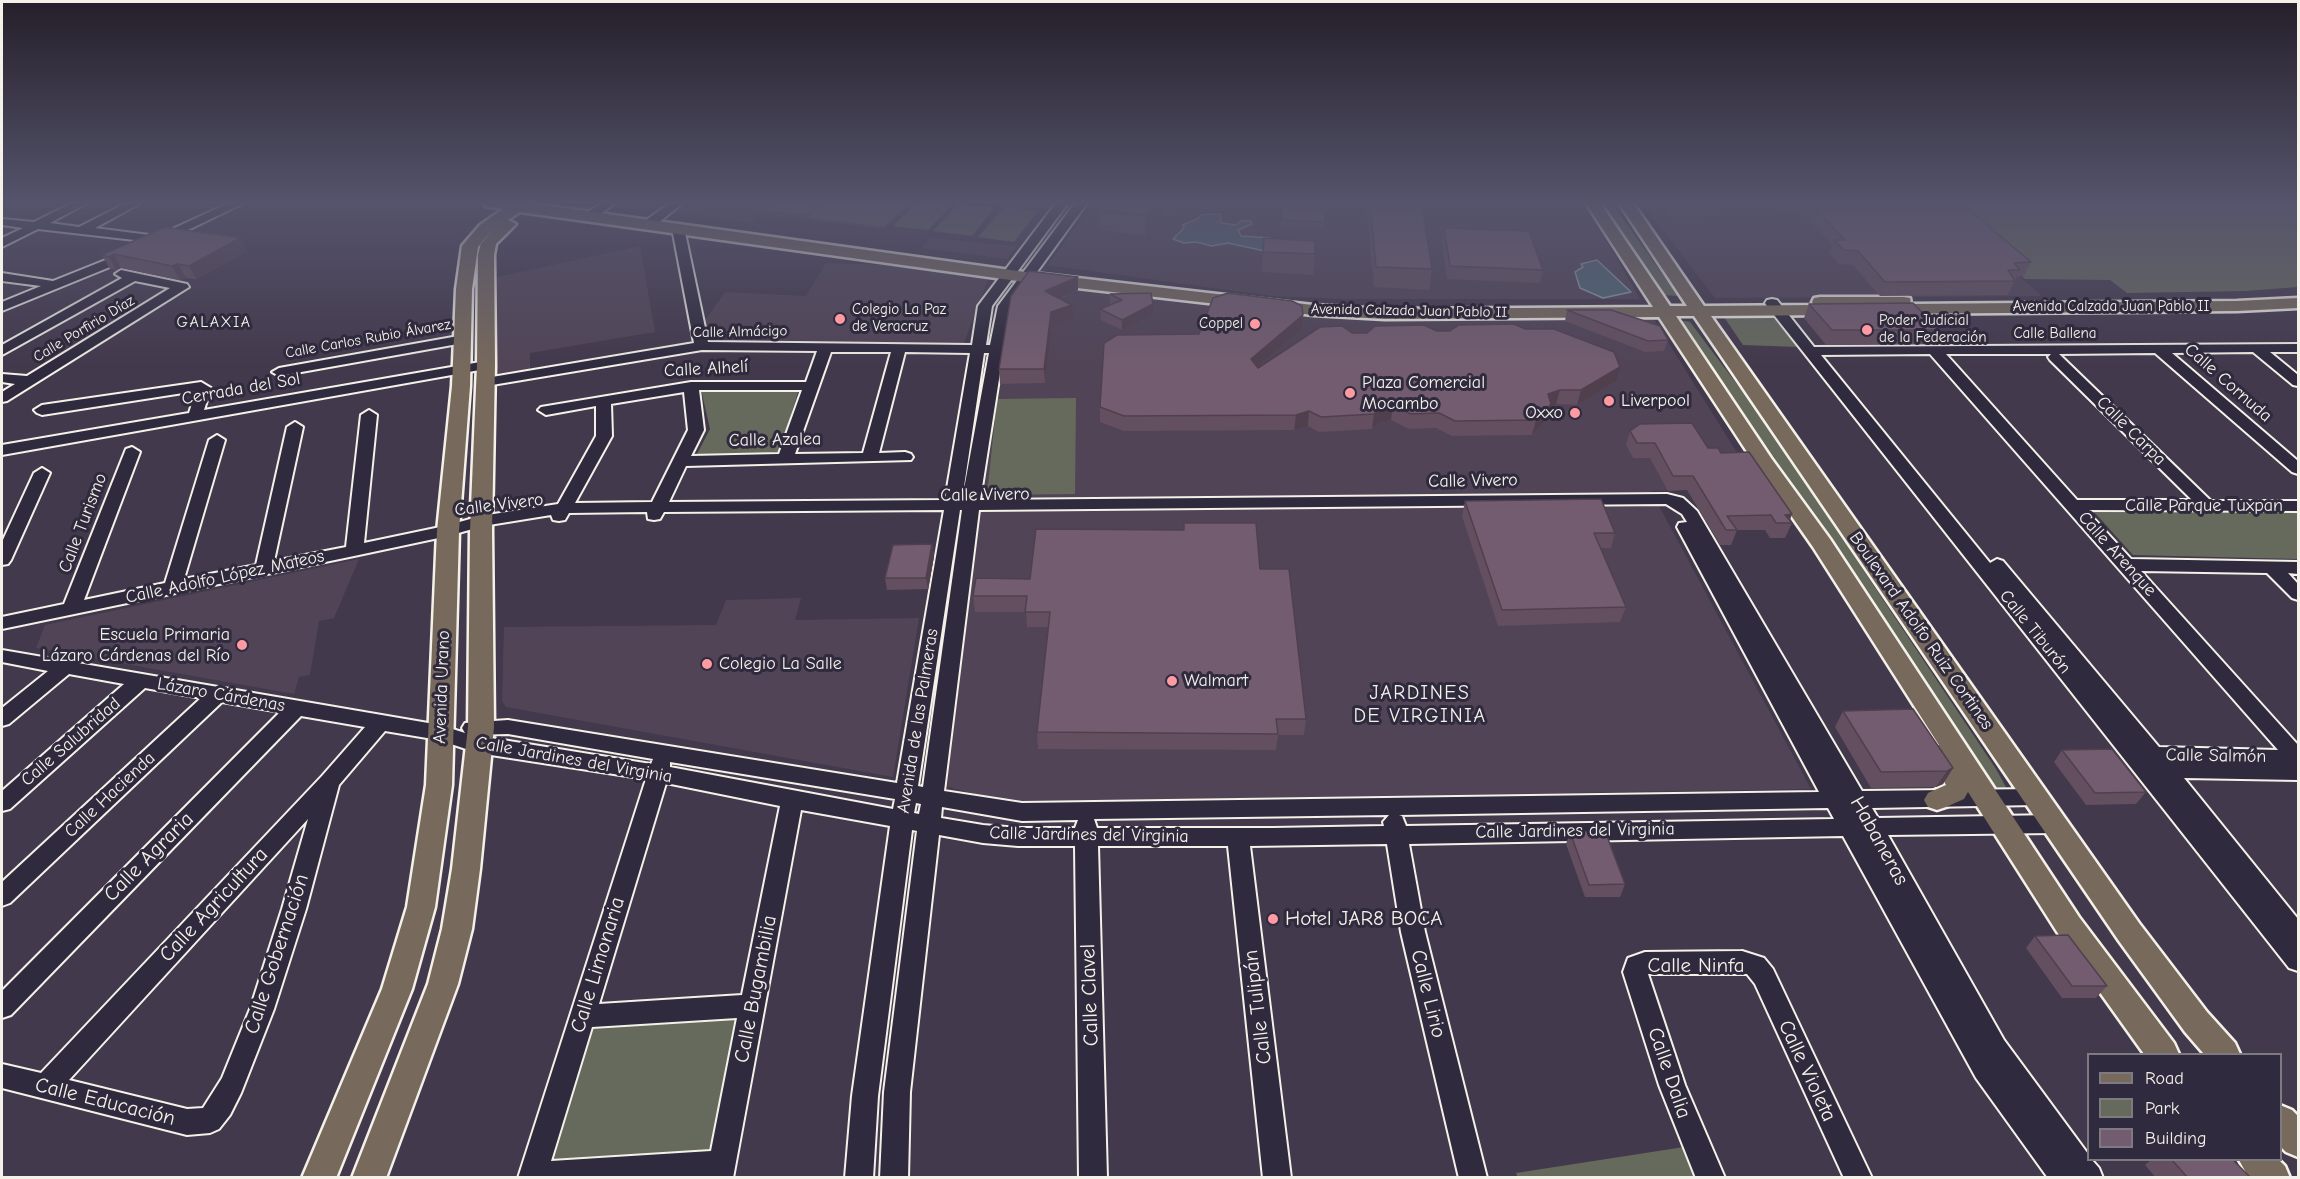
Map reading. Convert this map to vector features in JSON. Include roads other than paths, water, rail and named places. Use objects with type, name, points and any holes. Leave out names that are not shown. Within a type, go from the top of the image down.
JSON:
[{"type":"main road","name":"Avenida Urano","points":[[369,1178],[446,973],[457,929],[466,869],[479,736],[481,526],[486,374],[472,258]]},
{"type":"main road","name":"Avenida Calzada Juan Pablo II","points":[[911,258],[1313,310],[1975,305],[2236,306],[2298,303]]},
{"type":"main road","name":"Avenida Calzada Juan Pablo II","points":[[921,258],[1020,272]]},
{"type":"main road","name":"Boulevard Adolfo Ruiz Cortines","points":[[1629,258],[1893,653],[2069,926],[2162,1053]]},
{"type":"main road","name":"Boulevard Adolfo Ruiz Cortines","points":[[1663,258],[2129,932],[2196,1022],[2223,1053]]},
{"type":"main road","name":"Avenida Urano","points":[[319,1178],[397,989],[413,940],[426,881],[439,785],[448,531],[464,339],[475,281]]},
{"type":"main road","name":"Avenida Calzada Juan Pablo II","points":[[1975,305],[2218,299],[2298,294]]},
{"type":"main road","points":[[444,633],[481,624]]},
{"type":"main road","points":[[1893,653],[1927,731],[1959,785],[1955,792],[1937,800]]},
{"type":"main road","points":[[2282,1123],[2298,1140]]},
{"type":"main road","points":[[2257,1161],[2273,1178]]},
{"type":"street","points":[[2,301],[91,268],[111,258]]},
{"type":"street","points":[[2,307],[114,258]]},
{"type":"street","points":[[684,258],[702,346]]},
{"type":"street","points":[[1020,272],[1029,258]]},
{"type":"street","points":[[1020,272],[1033,258]]},
{"type":"street","points":[[91,268],[133,277]]},
{"type":"street","name":"Avenida de las Palmeras","points":[[894,1178],[897,1092],[952,650],[961,510],[977,349],[985,306],[1020,272]]},
{"type":"street","name":"Avenida de las Palmeras","points":[[859,1178],[865,1096],[929,650],[997,350],[1003,309],[1020,272]]},
{"type":"street","points":[[2,277],[48,283]]},
{"type":"street","points":[[2,351],[133,277]]},
{"type":"street","name":"Calle Porfirio Díaz","points":[[2,398],[182,287],[133,277]]},
{"type":"street","name":"Calle Tiburón","points":[[1781,307],[2150,762],[2298,936]]},
{"type":"street","name":"Calle Carlos Rubio Álvarez","points":[[272,403],[280,366],[464,339]]},
{"type":"street","name":"Calle Almácigo","points":[[486,374],[702,346],[997,350]]},
{"type":"street","points":[[785,459],[825,348]]},
{"type":"street","name":"Calle Ballena","points":[[2260,351],[2298,348]]},
{"type":"street","points":[[870,458],[899,349]]},
{"type":"street","points":[[2260,351],[2298,382]]},
{"type":"street","name":"Calle Ballena","points":[[1820,354],[2260,351],[2298,353]]},
{"type":"street","name":"Calle Ballena","points":[[1938,354],[2055,357],[2163,352]]},
{"type":"street","name":"Calle Cornuda","points":[[2163,352],[2298,469]]},
{"type":"street","name":"Calle Arenque","points":[[1938,354],[2298,758]]},
{"type":"street","name":"Calle Carpa","points":[[2055,357],[2206,506]]},
{"type":"street","name":"Cerrada del Sol","points":[[2,450],[462,369],[486,374]]},
{"type":"street","points":[[2,378],[28,381]]},
{"type":"street","points":[[42,410],[201,386],[204,388],[195,416]]},
{"type":"street","points":[[655,512],[696,430],[691,386]]},
{"type":"street","name":"Calle Alhelí","points":[[546,410],[691,386],[811,386]]},
{"type":"street","points":[[561,513],[604,436],[604,401]]},
{"type":"street","points":[[354,551],[369,415]]},
{"type":"street","points":[[264,569],[295,428]]},
{"type":"street","points":[[173,588],[217,440]]},
{"type":"street","name":"Calle Turismo","points":[[71,609],[132,452]]},
{"type":"street","name":"Calle Azalea","points":[[681,460],[905,457]]},
{"type":"street","points":[[2,560],[42,473]]},
{"type":"street","name":"Calle Vivero","points":[[448,531],[561,513],[1559,504],[1676,506]]},
{"type":"street","name":"Calle Parque Tuxpan","points":[[2074,505],[2298,506]]},
{"type":"street","name":"Habaneras","points":[[1676,506],[1862,827],[1995,1048],[2089,1178]]},
{"type":"street","name":"Calle Adolfo López Mateos","points":[[2,623],[448,531]]},
{"type":"street","points":[[2127,566],[2298,568]]},
{"type":"street","points":[[2272,568],[2298,594]]},
{"type":"street","points":[[929,650],[952,650]]},
{"type":"street","name":"Lázaro Cárdenas","points":[[2,656],[440,733]]},
{"type":"street","points":[[2,719],[64,667]]},
{"type":"street","name":"Calle Salubridad","points":[[2,803],[140,681]]},
{"type":"street","name":"Calle Hacienda","points":[[2,896],[218,694]]},
{"type":"street","name":"Calle Agraria","points":[[2,1007],[296,708]]},
{"type":"street","name":"Calle Agricultura","points":[[46,1086],[329,782],[380,723]]},
{"type":"street","name":"Calle Jardines del Virginia","points":[[440,733],[479,736],[662,763],[907,794],[1086,824],[1238,837],[2054,824]]},
{"type":"street","name":"Calle Salmón","points":[[2150,762],[2298,758]]},
{"type":"street","name":"Calle Tiburón","points":[[2150,762],[2298,962]]},
{"type":"street","name":"Calle Salmón","points":[[2150,762],[2298,772]]},
{"type":"street","name":"Calle Jardines del Virginia","points":[[662,763],[792,800],[983,834],[1018,837],[1086,824],[1393,808],[2035,797]]},
{"type":"street","name":"Calle Limonaria","points":[[532,1177],[662,763]]},
{"type":"street","name":"Calle Gobernación","points":[[210,1120],[221,1106],[232,1084],[262,1010],[294,909],[329,782]]},
{"type":"street","name":"Calle Bugambilia","points":[[720,1171],[792,800]]},
{"type":"street","name":"Calle Lirio","points":[[1393,808],[1395,834],[1413,932],[1473,1178]]},
{"type":"street","name":"Calle Clavel","points":[[1086,824],[1093,1178]]},
{"type":"street","name":"Habaneras","points":[[1862,827],[1974,1052],[2065,1178]]},
{"type":"street","name":"Calle Tulipán","points":[[1238,837],[1277,1178]]},
{"type":"street","name":"Calle Ninfa","points":[[1637,966],[1644,963],[1742,962],[1755,966]]},
{"type":"street","name":"Calle Dalia","points":[[1637,966],[1635,972],[1672,1085],[1711,1178]]},
{"type":"street","name":"Calle Violeta","points":[[1755,966],[1764,976],[1858,1178]]},
{"type":"street","points":[[583,1016],[752,1006]]},
{"type":"street","name":"Calle Educación","points":[[2,1076],[187,1122],[210,1120]]},
{"type":"street","points":[[865,1096],[897,1092]]},
{"type":"street","points":[[532,1177],[720,1171]]},
{"type":"water","points":[[1597,260],[1631,292],[1603,298],[1580,288],[1575,272],[1583,267],[1581,264]]},
{"type":"place","name":"Colegio La Paz de Veracruz","points":[[840,319]]},
{"type":"place","name":"Coppel","points":[[1255,324]]},
{"type":"place","name":"Poder Judicial de la Federación","points":[[1867,330]]},
{"type":"place","name":"Plaza Comercial Mocambo","points":[[1350,393]]},
{"type":"place","name":"Liverpool","points":[[1609,401]]},
{"type":"place","name":"Oxxo","points":[[1575,413]]},
{"type":"place","name":"Escuela Primaria Lázaro Cárdenas del Río","points":[[242,645]]},
{"type":"place","name":"Colegio La Salle","points":[[707,664]]},
{"type":"place","name":"Walmart","points":[[1172,681]]},
{"type":"place","name":"Hotel JAR8 BOCA","points":[[1273,919]]},
{"type":"district","name":"GALAXIA","points":[[214,322]]},
{"type":"district","name":"JARDINES DE VIRGINIA","points":[[1420,704]]}]
